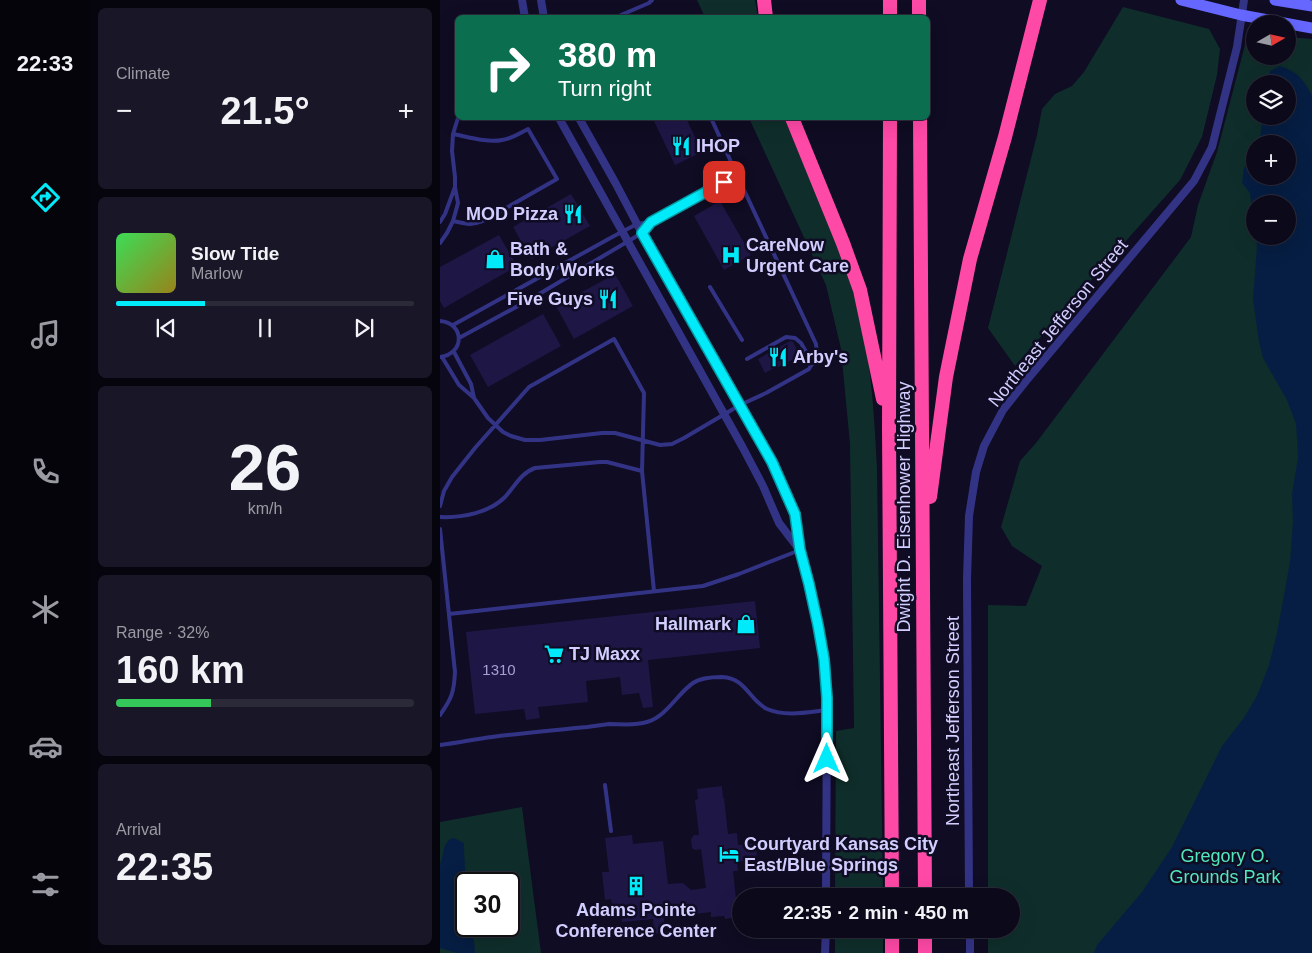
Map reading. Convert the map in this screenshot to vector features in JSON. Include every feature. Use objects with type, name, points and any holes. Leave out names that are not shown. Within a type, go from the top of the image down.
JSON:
[{"type":"highway","points":[[764,0],[766,15]]},
{"type":"highway","points":[[890,0],[890,15]]},
{"type":"highway","points":[[919,0],[919,15]]},
{"type":"highway","points":[[923,547],[946,377],[970,259],[1005,137],[1040,1]]},
{"type":"highway","points":[[793,120],[860,290],[889,429]]},
{"type":"highway","name":"Dwight D. Eisenhower Highway","points":[[890,120],[889,429],[892,888]]},
{"type":"highway","name":"Dwight D. Eisenhower Highway","points":[[920,120],[925,888]]},
{"type":"highway","points":[[892,938],[892,953]]},
{"type":"highway","points":[[925,938],[925,953]]},
{"type":"main road","points":[[1181,0],[1241,15],[1312,28]]},
{"type":"main road","points":[[1275,0],[1312,6]]},
{"type":"street","points":[[522,0],[524,15]]},
{"type":"street","points":[[541,0],[544,15]]},
{"type":"street","name":"Northeast Jefferson Street","points":[[969,888],[967,580],[969,516],[976,472],[984,446],[1003,410],[1194,181],[1212,147],[1237,47],[1244,0]]},
{"type":"street","points":[[560,120],[764,486],[779,523],[800,550]]},
{"type":"street","points":[[580,120],[772,462],[795,514],[800,550],[824,659],[827,710],[826,888]]},
{"type":"street","points":[[826,938],[826,953]]},
{"type":"street","points":[[970,938],[970,953]]},
{"type":"lane","points":[[621,15],[652,0]]},
{"type":"lane","points":[[440,243],[453,221],[458,203],[452,150],[458,120]]},
{"type":"lane","points":[[440,321],[448,322],[458,334],[458,343],[454,352],[441,357],[458,385],[474,398],[488,418],[503,432],[525,440],[615,433],[660,445],[672,444],[740,405],[810,369],[817,355],[816,344],[712,120]]},
{"type":"lane","points":[[453,221],[471,225],[486,220],[557,178],[528,129],[502,140],[482,140],[454,134]]},
{"type":"lane","points":[[452,325],[637,224],[651,222],[737,175]]},
{"type":"lane","points":[[440,222],[455,187]]},
{"type":"lane","points":[[459,338],[529,300],[628,242],[642,233],[651,222]]},
{"type":"lane","points":[[710,287],[742,340]]},
{"type":"lane","points":[[747,359],[786,338],[795,338],[801,343],[813,364]]},
{"type":"lane","points":[[440,506],[444,491],[452,477],[529,387],[614,339],[644,393],[642,471],[654,591]]},
{"type":"lane","points":[[454,352],[471,384],[474,398]]},
{"type":"lane","points":[[440,517],[465,516],[492,506],[505,497],[526,471],[535,468],[607,462],[642,471]]},
{"type":"lane","points":[[440,529],[455,672],[454,689],[440,715]]},
{"type":"lane","points":[[449,614],[710,584],[800,550]]},
{"type":"lane","points":[[440,745],[491,737],[609,724],[635,725],[649,721],[659,715],[693,683],[701,679],[722,677],[733,679],[742,684],[766,708],[782,713],[827,710]]},
{"type":"lane","points":[[605,785],[612,831]]},
{"type":"green space","points":[[697,0],[755,0],[758,15],[704,15]]},
{"type":"green space","points":[[1123,7],[1209,29],[1220,49],[1217,75],[1202,137],[1180,180],[1015,366],[988,328],[1042,109],[1055,94],[1072,86],[1084,72]]},
{"type":"green space","points":[[1296,38],[1312,39],[1312,953],[988,953],[988,938],[1020,938],[1020,888],[988,888],[988,605],[1026,606],[1042,566],[1012,546],[1001,527],[1020,461],[1036,443],[1191,237],[1198,205],[1217,152],[1246,41],[1246,65],[1296,65]]},
{"type":"green space","points":[[750,120],[785,120],[840,252],[855,298],[865,340],[873,404],[877,468],[883,888],[835,888],[836,731],[854,728],[850,444],[841,349],[826,285]]},
{"type":"green space","points":[[522,807],[541,953],[440,953],[440,822]]},
{"type":"green space","points":[[835,938],[883,938],[883,953],[835,953]]},
{"type":"water","name":"Gregory O. Grounds Park","points":[[1280,66],[1291,71],[1300,77],[1312,96],[1312,953],[1094,953],[1097,945],[1142,892],[1172,847],[1222,746],[1243,719],[1257,696],[1269,665],[1277,633],[1290,562],[1293,521],[1292,494],[1298,457],[1296,424],[1287,400],[1263,358],[1253,299],[1257,245],[1296,245],[1296,195],[1250,195],[1242,183],[1246,166],[1246,185],[1296,185],[1296,135],[1260,135],[1262,125],[1296,125],[1296,75],[1269,75],[1270,71]]},
{"type":"water","points":[[454,838],[464,843],[465,872],[455,872],[455,937],[473,937],[475,953],[457,953],[440,948],[440,864],[446,844],[450,839]]},
{"type":"building","points":[[687,120],[702,152],[675,165],[654,121]]},
{"type":"building","points":[[571,194],[590,226],[531,259],[513,227]]},
{"type":"building","points":[[720,201],[751,255],[724,270],[694,216]]},
{"type":"building","points":[[499,235],[517,266],[444,308],[440,301],[440,267]]},
{"type":"building","points":[[615,274],[633,306],[574,339],[556,306]]},
{"type":"building","points":[[543,314],[561,346],[488,387],[470,355]]},
{"type":"building","name":"Arby's","points":[[790,341],[793,342],[799,353],[794,356],[795,358],[765,373],[758,359]]},
{"type":"building","points":[[755,601],[760,648],[648,660],[653,707],[643,708],[639,693],[622,695],[620,677],[586,681],[588,702],[538,707],[540,718],[526,720],[524,709],[475,714],[466,632]]},
{"type":"building","points":[[722,786],[728,834],[737,833],[738,845],[756,843],[757,859],[737,862],[738,871],[733,871],[735,888],[732,888],[732,918],[725,919],[724,916],[711,917],[711,912],[664,918],[665,933],[654,934],[653,919],[622,922],[621,914],[613,915],[611,899],[605,900],[602,872],[609,872],[605,838],[632,835],[633,844],[663,841],[668,884],[683,883],[691,890],[706,888],[701,849],[695,850],[692,848],[691,839],[694,835],[699,835],[695,800],[698,799],[697,789]]},
{"type":"place","name":"IHOP","points":[[681,146]]},
{"type":"place","name":"MOD Pizza","points":[[573,214]]},
{"type":"place","name":"CareNow Urgent Care","points":[[731,255]]},
{"type":"place","name":"Bath & Body Works","points":[[495,259]]},
{"type":"place","name":"Five Guys","points":[[608,299]]},
{"type":"place","name":"Arby's","points":[[778,357]]},
{"type":"place","name":"Hallmark","points":[[746,624]]},
{"type":"place","name":"TJ Maxx","points":[[554,654]]},
{"type":"place","name":"Courtyard Kansas City East/Blue Springs","points":[[729,854]]},
{"type":"place","name":"Adams Pointe Conference Center","points":[[636,886]]},
{"type":"route","points":[[724,182],[651,222],[642,233],[772,462],[795,514],[800,550],[824,659],[827,698],[827,759]]}]
